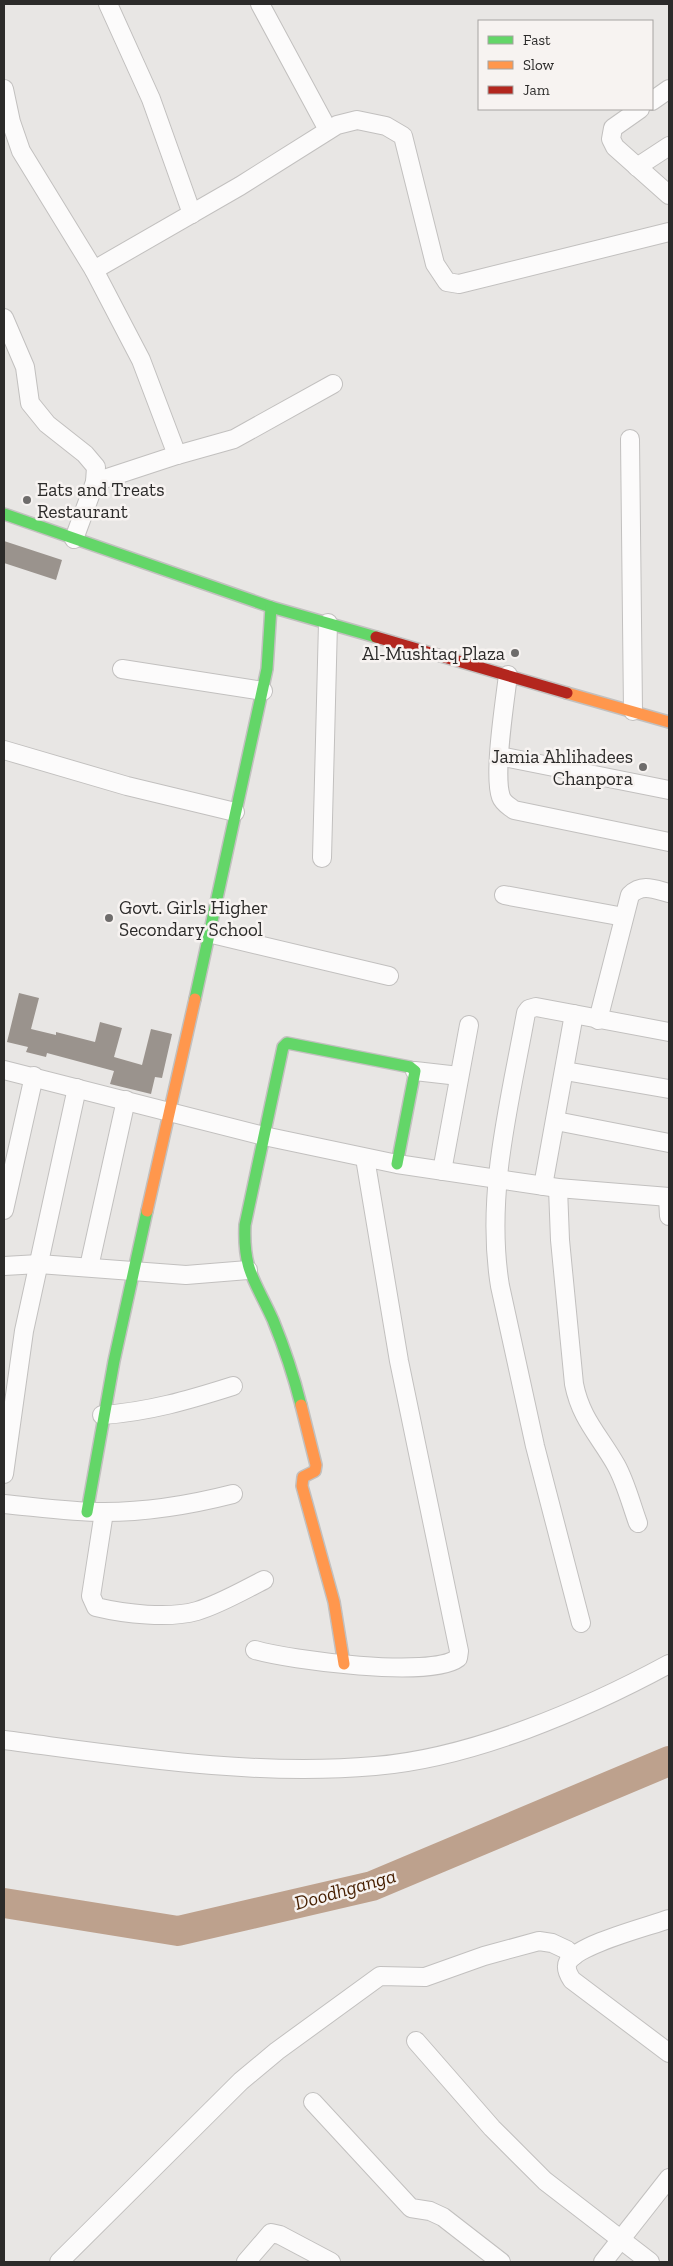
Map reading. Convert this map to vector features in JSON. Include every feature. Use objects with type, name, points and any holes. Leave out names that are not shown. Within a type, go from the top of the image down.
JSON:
[{"type":"street","points":[[108,4],[151,99],[192,214]]},
{"type":"street","points":[[260,4],[328,130]]},
{"type":"street","points":[[4,89],[11,122],[21,151],[94,270],[140,360],[177,455]]},
{"type":"street","points":[[653,100],[669,89]]},
{"type":"street","points":[[639,110],[613,128],[611,138],[615,147],[669,195]]},
{"type":"street","points":[[94,270],[192,214],[328,130],[348,120],[386,126],[403,136],[435,264],[447,282],[458,284],[669,232]]},
{"type":"street","points":[[637,167],[669,146]]},
{"type":"street","points":[[4,318],[25,367],[30,403],[47,424],[92,461],[96,467],[95,482],[74,539]]},
{"type":"street","points":[[95,482],[177,455],[234,439],[333,384]]},
{"type":"street","points":[[630,439],[633,712]]},
{"type":"street","points":[[4,514],[271,607],[669,722]]},
{"type":"street","points":[[264,1580],[195,1611],[159,1614],[113,1611],[96,1607],[91,1596],[102,1415],[263,691],[268,663],[271,607]]},
{"type":"street","points":[[322,858],[328,623]]},
{"type":"street","points":[[122,669],[263,691]]},
{"type":"street","points":[[508,675],[500,756],[501,798],[514,810],[669,842]]},
{"type":"street","points":[[4,750],[127,786],[236,812]]},
{"type":"street","points":[[500,756],[669,790]]},
{"type":"street","points":[[598,1020],[630,895],[637,888],[643,887],[669,893]]},
{"type":"street","points":[[504,895],[624,917]]},
{"type":"street","points":[[208,933],[389,976]]},
{"type":"street","points":[[581,1624],[535,1446],[500,1286],[496,1263],[497,1178],[526,1013],[529,1009],[536,1007],[669,1032]]},
{"type":"street","points":[[574,1014],[556,1121],[551,1187],[574,1384],[578,1405],[616,1466],[638,1524]]},
{"type":"street","points":[[442,1171],[469,1025]]},
{"type":"street","points":[[344,1664],[334,1602],[302,1486],[304,1477],[315,1471],[316,1464],[297,1390],[273,1321],[248,1270],[244,1250],[245,1225],[283,1047],[288,1043],[410,1067],[415,1071],[459,1076]]},
{"type":"street","points":[[4,1070],[34,1076],[264,1136],[365,1158],[551,1187],[669,1197],[669,1216]]},
{"type":"street","points":[[397,1164],[415,1079],[415,1071]]},
{"type":"street","points":[[565,1071],[669,1089]]},
{"type":"street","points":[[4,1210],[34,1076]]},
{"type":"street","points":[[4,1474],[24,1331],[77,1088]]},
{"type":"street","points":[[89,1267],[126,1100]]},
{"type":"street","points":[[556,1121],[669,1143]]},
{"type":"street","points":[[255,1650],[279,1657],[344,1664],[407,1667],[454,1661],[458,1658],[459,1650],[399,1361],[365,1158]]},
{"type":"street","points":[[4,1266],[39,1264],[186,1275],[248,1270]]},
{"type":"street","points":[[102,1415],[142,1412],[181,1403],[233,1386]]},
{"type":"street","points":[[4,1504],[95,1512],[154,1510],[194,1504],[233,1494]]},
{"type":"street","points":[[4,1740],[277,1770],[376,1766],[442,1756],[524,1729],[600,1698],[669,1664]]},
{"type":"street","points":[[669,1919],[590,1946],[574,1956],[567,1964],[567,1972],[572,1980],[669,2053]]},
{"type":"street","points":[[59,2262],[241,2081],[278,2051],[380,1976],[425,1977],[484,1956],[539,1941],[552,1943],[567,1950],[574,1956]]},
{"type":"street","points":[[416,2041],[518,2155],[545,2181],[650,2262]]},
{"type":"street","points":[[313,2102],[411,2208],[436,2213],[501,2262]]},
{"type":"street","points":[[603,2262],[669,2178]]},
{"type":"street","points":[[246,2262],[270,2233],[280,2235],[331,2262]]},
{"type":"building","points":[[4,541],[62,560],[56,580],[4,563]]},
{"type":"building","points":[[19,993],[39,998],[31,1029],[56,1035],[56,1032],[95,1042],[100,1022],[122,1028],[114,1057],[142,1065],[151,1029],[172,1034],[162,1078],[155,1077],[151,1094],[110,1084],[114,1071],[47,1053],[46,1057],[26,1052],[28,1047],[7,1042]]},
{"type":"waterway","name":"Doodhganga","points":[[4,1903],[178,1931],[372,1886],[669,1761]]},
{"type":"traffic: fast","points":[[4,514],[271,607],[376,637]]},
{"type":"traffic: fast","points":[[195,999],[267,669],[271,607]]},
{"type":"traffic: fast","points":[[301,1405],[285,1351],[248,1265],[245,1241],[245,1225],[283,1047],[287,1043],[410,1067],[415,1071],[397,1164]]},
{"type":"traffic: fast","points":[[87,1512],[114,1361],[147,1211]]},
{"type":"traffic: slow","points":[[567,693],[669,722]]},
{"type":"traffic: slow","points":[[147,1211],[195,999]]},
{"type":"traffic: slow","points":[[301,1405],[316,1465],[315,1471],[303,1477],[302,1486],[334,1602],[344,1664]]},
{"type":"traffic: jam","points":[[376,637],[567,693]]},
{"type":"place","name":"Eats and Treats Restaurant","points":[[27,500]]},
{"type":"place","name":"Al-Mushtaq Plaza","points":[[515,653]]},
{"type":"place","name":"Jamia Ahlihadees Chanpora","points":[[643,767]]},
{"type":"place","name":"Govt. Girls Higher Secondary School","points":[[109,918]]}]
